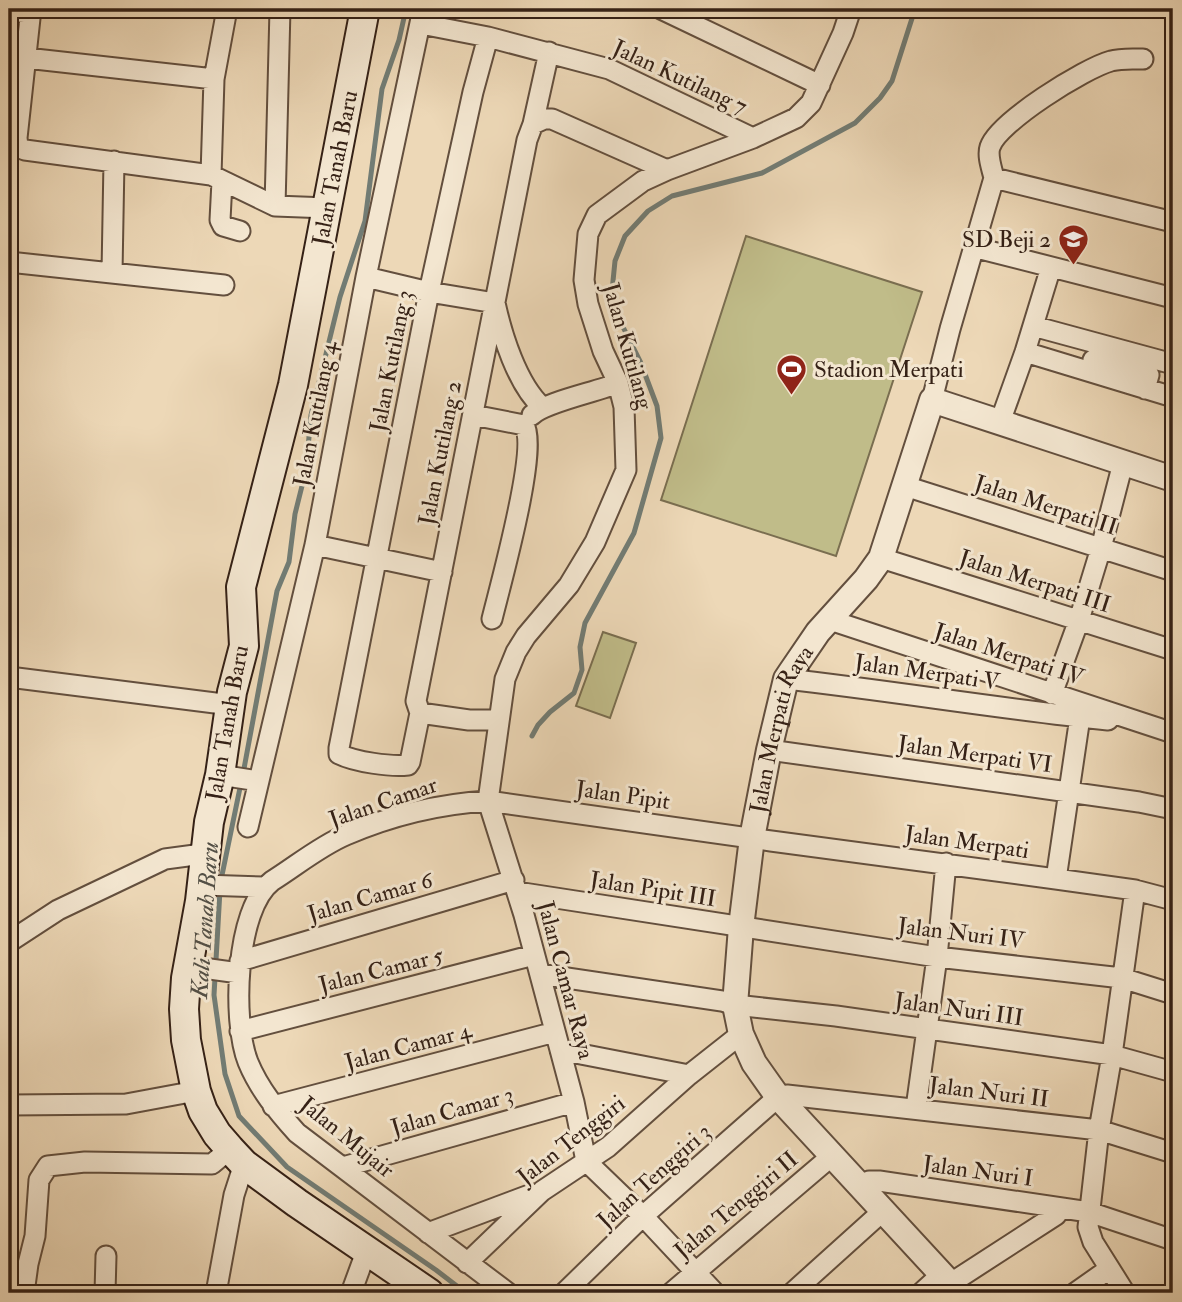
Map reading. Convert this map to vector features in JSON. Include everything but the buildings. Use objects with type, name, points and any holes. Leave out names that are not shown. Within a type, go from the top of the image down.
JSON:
[{"type":"main road","name":"Jalan Tanah Baru","points":[[365,9],[293,385],[241,587],[244,646],[231,705],[225,776],[209,822],[204,856],[206,885],[184,1009],[185,1030],[196,1091],[210,1122],[237,1157],[366,1252],[429,1293]]},
{"type":"street","points":[[228,9],[214,79],[216,178],[220,220],[223,226],[240,230]]},
{"type":"street","points":[[275,206],[280,9]]},
{"type":"street","points":[[661,9],[820,85]]},
{"type":"street","name":"Jalan Kutilang","points":[[490,808],[498,720],[505,679],[526,636],[575,574],[595,542],[626,470],[624,407],[618,383],[603,351],[588,304],[584,280],[588,234],[597,215],[643,181],[754,138],[796,118],[811,103],[851,9]]},
{"type":"street","points":[[9,11],[30,11],[26,58],[15,103],[13,145],[25,150],[216,178],[275,206],[328,208]]},
{"type":"street","name":"Jalan Kutilang 7","points":[[422,16],[488,37],[609,69],[754,138]]},
{"type":"street","name":"Jalan Kutilang 4","points":[[248,827],[255,780],[316,545],[366,277],[422,16]]},
{"type":"street","name":"Jalan Kutilang 3","points":[[420,713],[408,765],[398,766],[348,758],[338,751],[429,292],[473,92],[488,37]]},
{"type":"street","name":"Jalan Kutilang 2","points":[[420,713],[415,701],[527,140],[549,52]]},
{"type":"street","points":[[26,58],[214,79]]},
{"type":"street","points":[[1143,59],[1113,60],[1070,80],[1024,111],[989,148],[994,178],[932,400],[1173,479]]},
{"type":"street","points":[[533,124],[544,119],[552,120],[667,170]]},
{"type":"street","points":[[112,273],[114,161]]},
{"type":"street","points":[[994,178],[1173,222]]},
{"type":"street","points":[[973,247],[1173,298]]},
{"type":"street","points":[[9,262],[224,285]]},
{"type":"street","points":[[1000,422],[1051,267]]},
{"type":"street","points":[[366,277],[429,292],[495,303],[502,333],[521,376],[533,399],[542,407]]},
{"type":"street","points":[[1033,326],[1173,364]]},
{"type":"street","points":[[1025,352],[1173,397]]},
{"type":"street","points":[[1067,353],[1149,375],[1145,388]]},
{"type":"street","points":[[524,425],[542,407],[587,395],[618,383]]},
{"type":"street","name":"Jalan Merpati Raya","points":[[932,400],[881,558],[818,632],[786,679],[752,838],[735,1005],[741,1034],[754,1063],[787,1096],[833,1155],[883,1211],[951,1283]]},
{"type":"street","points":[[473,415],[524,425]]},
{"type":"street","points":[[492,619],[516,527],[528,461],[529,440],[524,425]]},
{"type":"street","points":[[1052,694],[1079,620],[1124,463]]},
{"type":"street","name":"Jalan Merpati II","points":[[905,486],[1173,571]]},
{"type":"street","points":[[316,545],[442,572]]},
{"type":"street","name":"Jalan Merpati III","points":[[881,558],[1173,650]]},
{"type":"street","name":"Jalan Merpati IV","points":[[830,620],[1173,733]]},
{"type":"street","points":[[9,677],[231,705]]},
{"type":"street","name":"Jalan Merpati V","points":[[786,679],[1144,724]]},
{"type":"street","points":[[420,713],[469,720],[498,720]]},
{"type":"street","points":[[1056,879],[1080,717]]},
{"type":"street","name":"Jalan Merpati VI","points":[[769,750],[1173,809]]},
{"type":"street","points":[[225,776],[255,780]]},
{"type":"street","name":"Jalan Camar","points":[[256,886],[343,836],[452,803],[490,808]]},
{"type":"street","name":"Jalan Pipit","points":[[490,808],[752,838]]},
{"type":"street","name":"Jalan Camar Raya","points":[[490,808],[540,974],[574,1102],[586,1161]]},
{"type":"street","name":"Jalan Merpati","points":[[752,838],[1135,890],[1173,900]]},
{"type":"street","points":[[9,942],[58,910],[165,859],[204,856]]},
{"type":"street","points":[[916,1108],[937,957],[946,863]]},
{"type":"street","points":[[206,885],[256,886]]},
{"type":"street","name":"Jalan Mujair","points":[[256,886],[235,969],[240,1031],[248,1061],[274,1107],[297,1133],[508,1293]]},
{"type":"street","name":"Jalan Pipit III","points":[[515,886],[741,927]]},
{"type":"street","name":"Jalan Camar 6","points":[[235,969],[515,886]]},
{"type":"street","points":[[1125,1293],[1093,1242],[1088,1227],[1099,1130],[1135,890]]},
{"type":"street","name":"Jalan Nuri IV","points":[[741,927],[937,957],[1122,978],[1173,994]]},
{"type":"street","name":"Jalan Camar 5","points":[[240,1031],[534,955]]},
{"type":"street","points":[[193,967],[235,969]]},
{"type":"street","name":"Jalan Nuri III","points":[[540,974],[735,1005],[926,1028],[1112,1055],[1173,1072]]},
{"type":"street","name":"Jalan Tenggiri","points":[[467,1263],[541,1191],[608,1147],[689,1075],[741,1034]]},
{"type":"street","points":[[558,1041],[689,1075]]},
{"type":"street","name":"Jalan Camar 4","points":[[274,1107],[558,1041]]},
{"type":"street","points":[[9,1105],[126,1104],[196,1091]]},
{"type":"street","name":"Jalan Nuri II","points":[[787,1096],[1099,1130],[1173,1153]]},
{"type":"street","name":"Jalan Tenggiri 3","points":[[564,1293],[643,1216],[787,1096]]},
{"type":"street","name":"Jalan Camar 3","points":[[343,1167],[574,1102]]},
{"type":"street","name":"Jalan Tenggiri II","points":[[671,1293],[833,1155]]},
{"type":"street","points":[[24,1293],[35,1237],[39,1180],[48,1166],[85,1162],[212,1164],[237,1157],[234,1195],[216,1293]]},
{"type":"street","points":[[586,1161],[643,1216],[715,1293]]},
{"type":"street","name":"Jalan Nuri I","points":[[860,1185],[879,1181],[1089,1212],[1173,1240]]},
{"type":"street","points":[[428,1233],[541,1191]]},
{"type":"street","points":[[921,1293],[951,1283],[1056,1215],[1061,1208]]},
{"type":"street","points":[[792,1293],[883,1211]]},
{"type":"street","points":[[351,1293],[366,1252]]},
{"type":"street","points":[[105,1293],[106,1256]]},
{"type":"street","points":[[1075,1293],[1109,1269]]},
{"type":"shaded area","name":"Stadion Merpati","points":[[746,236],[922,292],[836,556],[661,500]]},
{"type":"shaded area","points":[[603,632],[636,643],[610,718],[576,706]]},
{"type":"waterway","points":[[243,774],[277,591],[289,562],[295,514],[306,470],[311,415],[340,297],[365,221],[382,89],[399,40],[406,9]]},
{"type":"waterway","points":[[532,736],[550,712],[574,693],[582,670],[580,647],[585,623],[634,533],[661,438],[657,406],[640,361],[620,321],[612,291],[615,261],[625,236],[648,211],[672,196],[762,173],[855,123],[880,98],[892,81],[915,9]]},
{"type":"waterway","name":"Kali Tanah Baru","points":[[221,880],[241,783]]},
{"type":"waterway","name":"Kali Tanah Baru","points":[[220,890],[214,995],[225,1074],[239,1116],[287,1167],[466,1293]]},
{"type":"place","name":"SD Beji 2","points":[[1074,266]]},
{"type":"place","name":"Stadion Merpati","points":[[791,396]]}]
